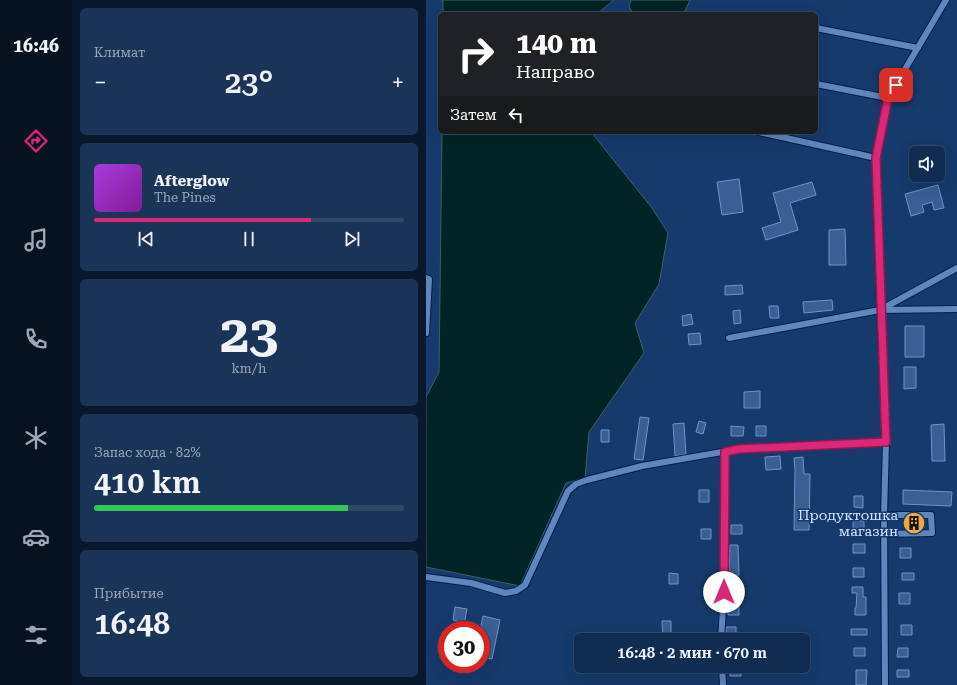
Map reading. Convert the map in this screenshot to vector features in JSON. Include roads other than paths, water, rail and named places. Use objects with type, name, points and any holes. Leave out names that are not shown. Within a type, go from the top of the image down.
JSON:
[{"type":"street","points":[[885,685],[884,515],[886,442],[880,310],[876,158],[888,98],[946,0]]},
{"type":"street","points":[[818,28],[918,48]]},
{"type":"street","points":[[818,84],[888,98]]},
{"type":"street","points":[[768,134],[876,158]]},
{"type":"street","points":[[880,310],[957,268]]},
{"type":"street","points":[[426,278],[429,278],[426,333]]},
{"type":"street","points":[[729,338],[880,310],[957,309]]},
{"type":"street","points":[[426,577],[471,583],[506,593],[516,591],[525,585],[568,491],[576,484],[642,466],[739,449],[886,442]]},
{"type":"street","points":[[721,633],[724,592],[725,452]]},
{"type":"street","points":[[884,515],[931,515],[932,533],[885,534]]},
{"type":"street","points":[[722,673],[723,685]]},
{"type":"place","name":"Продуктошка магазин","points":[[914,523]]}]
